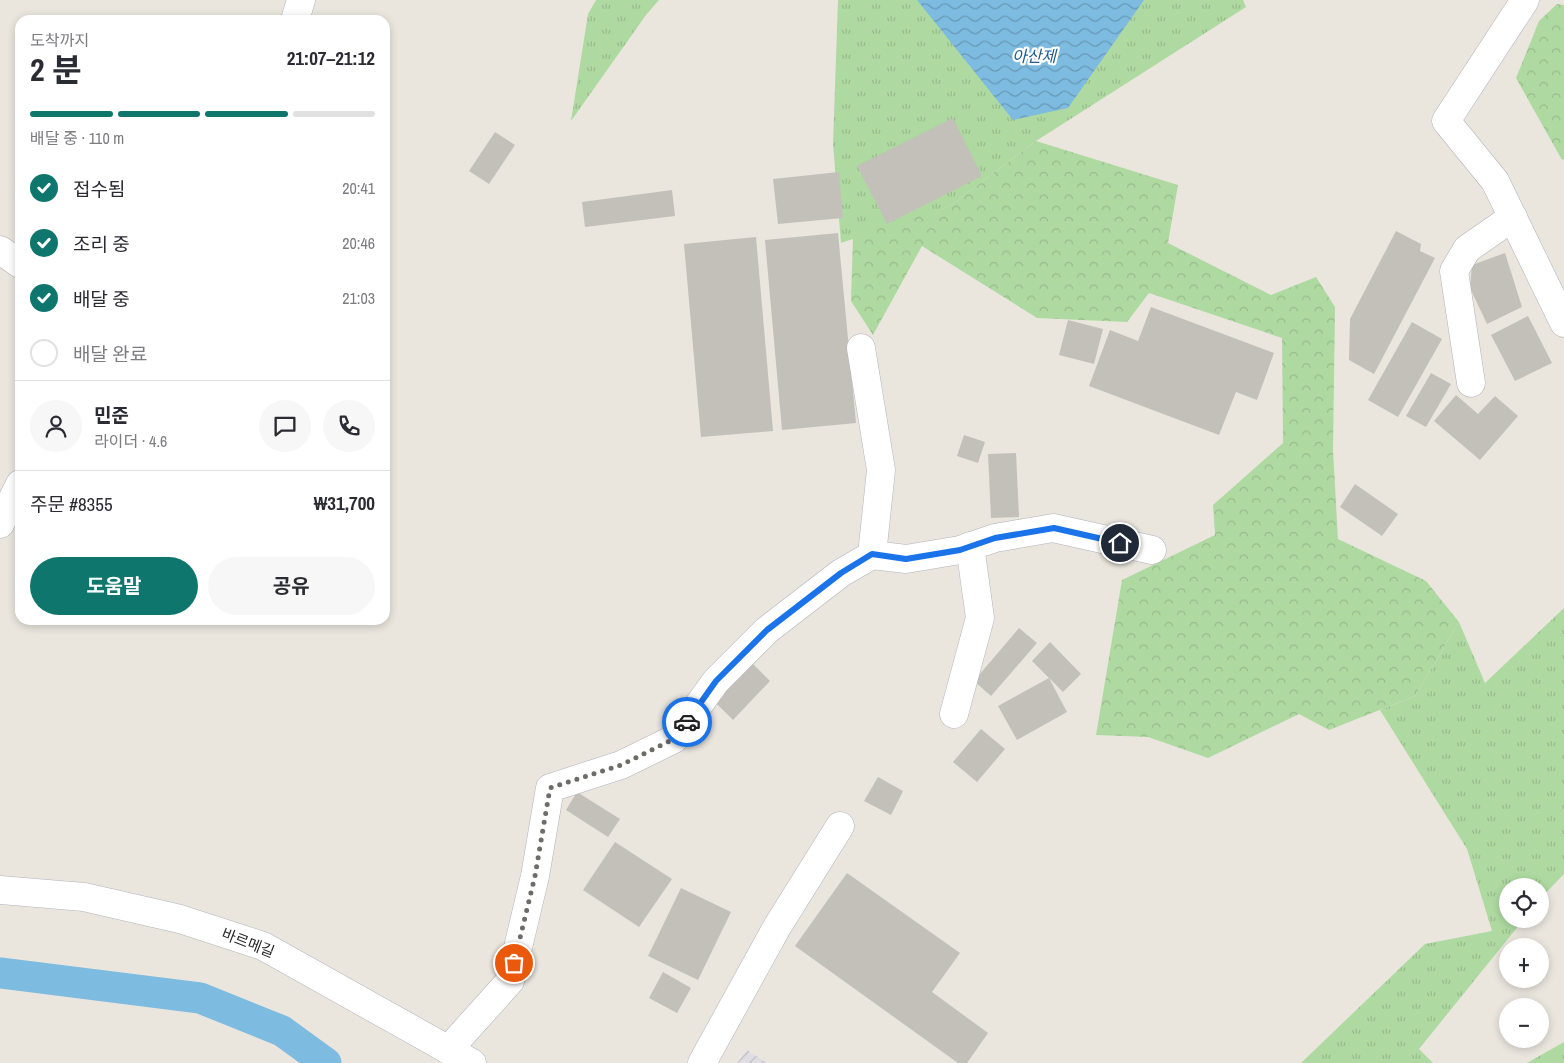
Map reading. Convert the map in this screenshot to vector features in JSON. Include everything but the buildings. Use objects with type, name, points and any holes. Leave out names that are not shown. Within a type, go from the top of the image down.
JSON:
[{"type":"street","points":[[296,15],[301,0]]},
{"type":"street","points":[[1526,0],[1446,121],[1495,181],[1564,323]]},
{"type":"street","points":[[1471,383],[1454,271],[1467,249],[1513,217]]},
{"type":"street","points":[[0,250],[15,260]]},
{"type":"street","points":[[861,348],[882,470],[872,554]]},
{"type":"street","points":[[0,524],[15,494]]},
{"type":"street","points":[[448,1050],[510,981],[535,876],[550,788],[621,765],[674,739],[716,681],[767,630],[841,573],[872,554],[906,559],[960,550],[995,538],[1054,528],[1152,550]]},
{"type":"street","points":[[954,714],[980,618],[970,546]]},
{"type":"street","points":[[702,1063],[776,927],[840,826]]},
{"type":"street","name":"바르메길","points":[[0,890],[84,897],[180,919],[263,946],[472,1063]]},
{"type":"shaded area","points":[[747,1050],[767,1063],[737,1063]]},
{"type":"green space","points":[[596,0],[659,0],[646,15],[571,121],[588,14]]},
{"type":"green space","points":[[838,0],[1243,0],[1246,7],[1036,141],[950,206],[841,243],[833,144]]},
{"type":"green space","points":[[1557,4],[1564,5],[1564,159],[1562,160],[1516,78],[1539,21]]},
{"type":"green space","points":[[1036,141],[1178,185],[1168,243],[1271,295],[1316,277],[1335,307],[1333,450],[1338,539],[1426,581],[1459,622],[1415,696],[1329,730],[1299,714],[1208,758],[1148,737],[1096,735],[1122,580],[1215,535],[1213,505],[1283,443],[1282,338],[1149,293],[1127,322],[1037,318],[922,246],[873,335],[851,301],[853,236],[950,206]]},
{"type":"green space","points":[[1564,608],[1564,874],[1549,890],[1549,878],[1499,878],[1499,928],[1517,928],[1509,938],[1499,938],[1499,950],[1419,1049],[1433,1063],[1301,1063],[1425,944],[1492,931],[1467,849],[1380,710],[1415,696],[1459,622],[1485,683]]},
{"type":"green space","points":[[1564,1042],[1564,1063],[1527,1063]]},
{"type":"water","name":"아산제","points":[[917,0],[1144,0],[1068,108],[1013,120]]},
{"type":"waterway","points":[[0,973],[200,998],[282,1031],[326,1063]]},
{"type":"way so far","points":[[514,963],[535,876],[550,788],[621,765],[674,739],[687,722]]},
{"type":"route","points":[[687,722],[716,681],[767,630],[841,573],[872,554],[906,559],[960,550],[995,538],[1054,528],[1120,543]]}]
